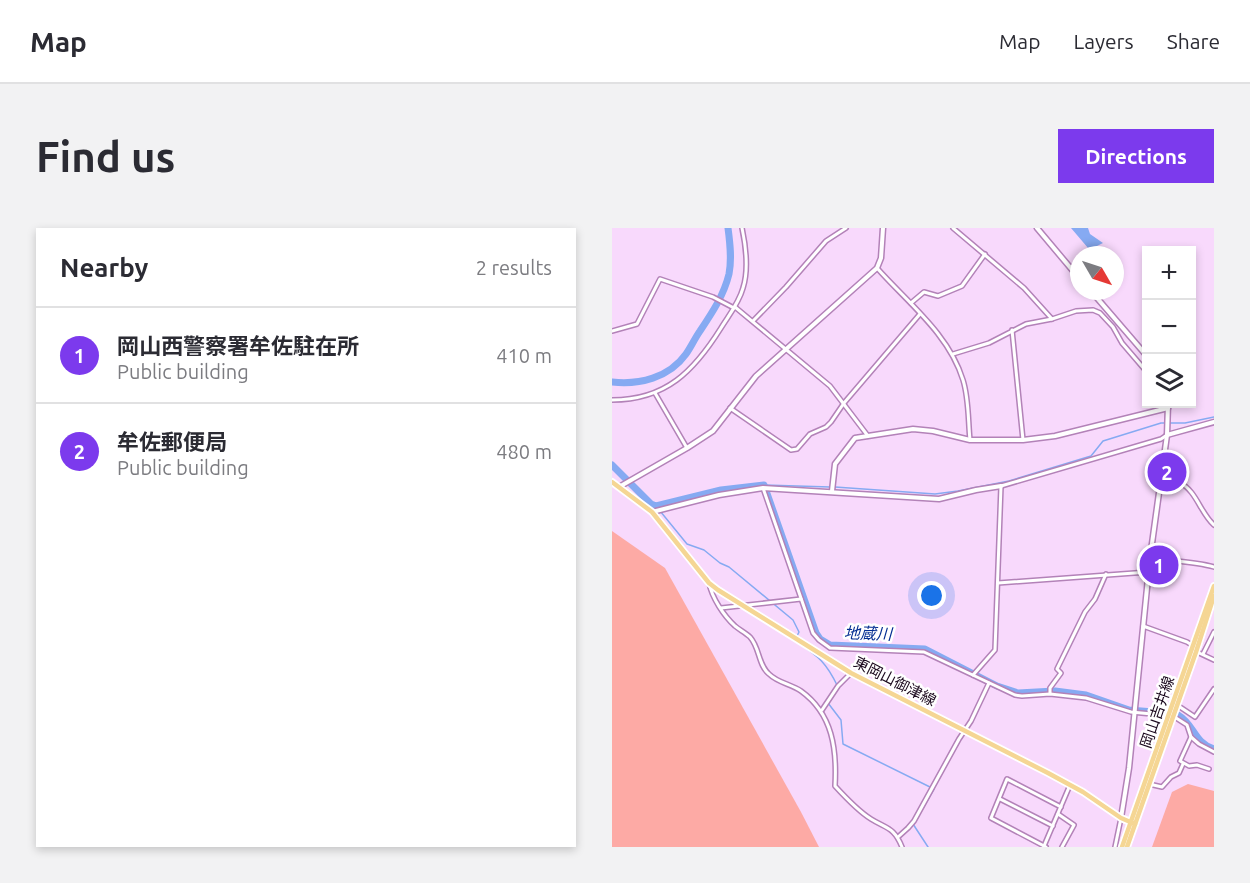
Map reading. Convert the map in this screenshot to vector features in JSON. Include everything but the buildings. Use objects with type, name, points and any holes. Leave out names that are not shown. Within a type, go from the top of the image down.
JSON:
[{"type":"main road","name":"東岡山御津線","points":[[612,482],[652,512],[709,583],[742,605],[851,673],[1070,785],[1132,823]]},
{"type":"main road","name":"岡山吉井線","points":[[1127,847],[1132,823],[1177,705],[1214,586]]},
{"type":"main road","name":"岡山吉井線","points":[[1122,847],[1149,784],[1214,596]]},
{"type":"street","points":[[753,321],[826,241],[846,228]]},
{"type":"street","points":[[619,488],[713,431],[756,376],[877,268],[881,258],[883,228]]},
{"type":"street","points":[[953,228],[1024,288],[1052,319]]},
{"type":"street","points":[[1037,228],[1070,267]]},
{"type":"street","points":[[612,400],[632,399],[655,393],[677,381],[693,367],[712,343],[735,307],[743,288],[746,274],[743,229]]},
{"type":"street","points":[[911,303],[924,292],[938,296],[962,286],[986,254]]},
{"type":"street","points":[[877,268],[911,303],[953,354],[964,382],[970,440]]},
{"type":"street","points":[[612,331],[637,324],[660,279],[713,297],[735,307],[830,386],[868,436]]},
{"type":"street","points":[[1099,300],[1145,354]]},
{"type":"street","points":[[953,354],[989,344],[1026,324],[1076,311],[1093,310],[1100,313],[1142,366]]},
{"type":"street","points":[[730,408],[791,450],[797,449],[810,434],[826,427],[831,422],[844,403],[920,314]]},
{"type":"street","points":[[1012,330],[1023,440]]},
{"type":"street","points":[[655,393],[687,448]]},
{"type":"street","points":[[832,491],[835,464],[840,454],[855,438],[912,429],[933,431],[970,440],[1023,440],[1055,436],[1156,408]]},
{"type":"street","points":[[1115,847],[1135,710],[1148,572],[1169,419],[1167,408]]},
{"type":"street","points":[[652,512],[719,495],[763,488],[939,499],[976,489],[1001,486],[1161,439],[1167,432],[1214,422]]},
{"type":"street","points":[[1160,480],[1182,484],[1191,493],[1205,518],[1214,525]]},
{"type":"street","points":[[973,675],[995,650],[1001,486]]},
{"type":"street","points":[[763,488],[813,633],[830,648],[924,652],[1022,696],[1050,694],[1086,698],[1171,716],[1187,725],[1191,737],[1199,744],[1214,752]]},
{"type":"street","points":[[1150,558],[1190,564],[1202,563],[1214,567]]},
{"type":"street","points":[[998,584],[1148,572]]},
{"type":"street","points":[[1050,694],[1050,688],[1061,673],[1057,669],[1106,574]]},
{"type":"street","points":[[709,583],[710,591],[721,608],[734,625],[750,637],[758,649],[763,667],[768,674],[798,689],[822,710],[835,751],[835,786],[872,820],[888,828],[898,837],[902,847]]},
{"type":"street","points":[[721,608],[801,599]]},
{"type":"street","points":[[1143,626],[1151,627],[1214,660]]},
{"type":"street","points":[[1203,654],[1214,632]]},
{"type":"street","points":[[822,710],[838,686],[851,673]]},
{"type":"street","points":[[898,837],[914,821],[989,683]]},
{"type":"street","points":[[1177,705],[1195,717],[1214,689]]},
{"type":"street","points":[[1191,737],[1180,761],[1189,766],[1197,765],[1209,769]]},
{"type":"street","points":[[1149,784],[1162,787],[1170,777],[1179,773],[1183,764]]},
{"type":"street","points":[[1061,807],[1007,779],[991,818],[1045,847],[1070,785]]},
{"type":"street","points":[[1000,799],[1053,826]]},
{"type":"street","points":[[1058,814],[1074,825],[1062,847]]},
{"type":"shaded area","points":[[612,531],[665,568],[819,847],[612,847]]},
{"type":"shaded area","points":[[1188,784],[1214,791],[1214,847],[1152,847],[1172,792]]},
{"type":"water","points":[[1071,228],[1088,228],[1090,234],[1103,243],[1097,246],[1086,246]]},
{"type":"waterway","name":"地蔵川","points":[[612,382],[633,382],[653,378],[671,369],[686,354],[717,304],[727,282],[731,257],[728,228]]},
{"type":"waterway","points":[[835,487],[935,494],[958,491],[1009,481],[1091,456],[1103,441],[1161,423],[1185,423],[1214,417]]},
{"type":"waterway","name":"地蔵川","points":[[612,465],[651,504],[656,506],[721,490],[764,485],[816,633],[820,639],[830,645],[925,649],[997,686],[1018,693],[1055,691],[1086,695],[1129,710],[1166,713]]},
{"type":"waterway","points":[[764,485],[830,487]]},
{"type":"waterway","points":[[656,506],[687,544],[704,550],[729,567],[793,620],[799,632],[797,636]]},
{"type":"waterway","points":[[797,642],[821,661],[838,687]]},
{"type":"waterway","points":[[828,703],[841,720],[843,744],[934,789],[923,808]]},
{"type":"waterway","name":"地蔵川","points":[[1178,715],[1184,719],[1202,742],[1214,749]]},
{"type":"waterway","points":[[914,823],[928,847]]},
{"type":"place","name":"牟佐郵便局","points":[[1167,472]]},
{"type":"place","name":"岡山西警察署牟佐駐在所","points":[[1159,565]]}]
